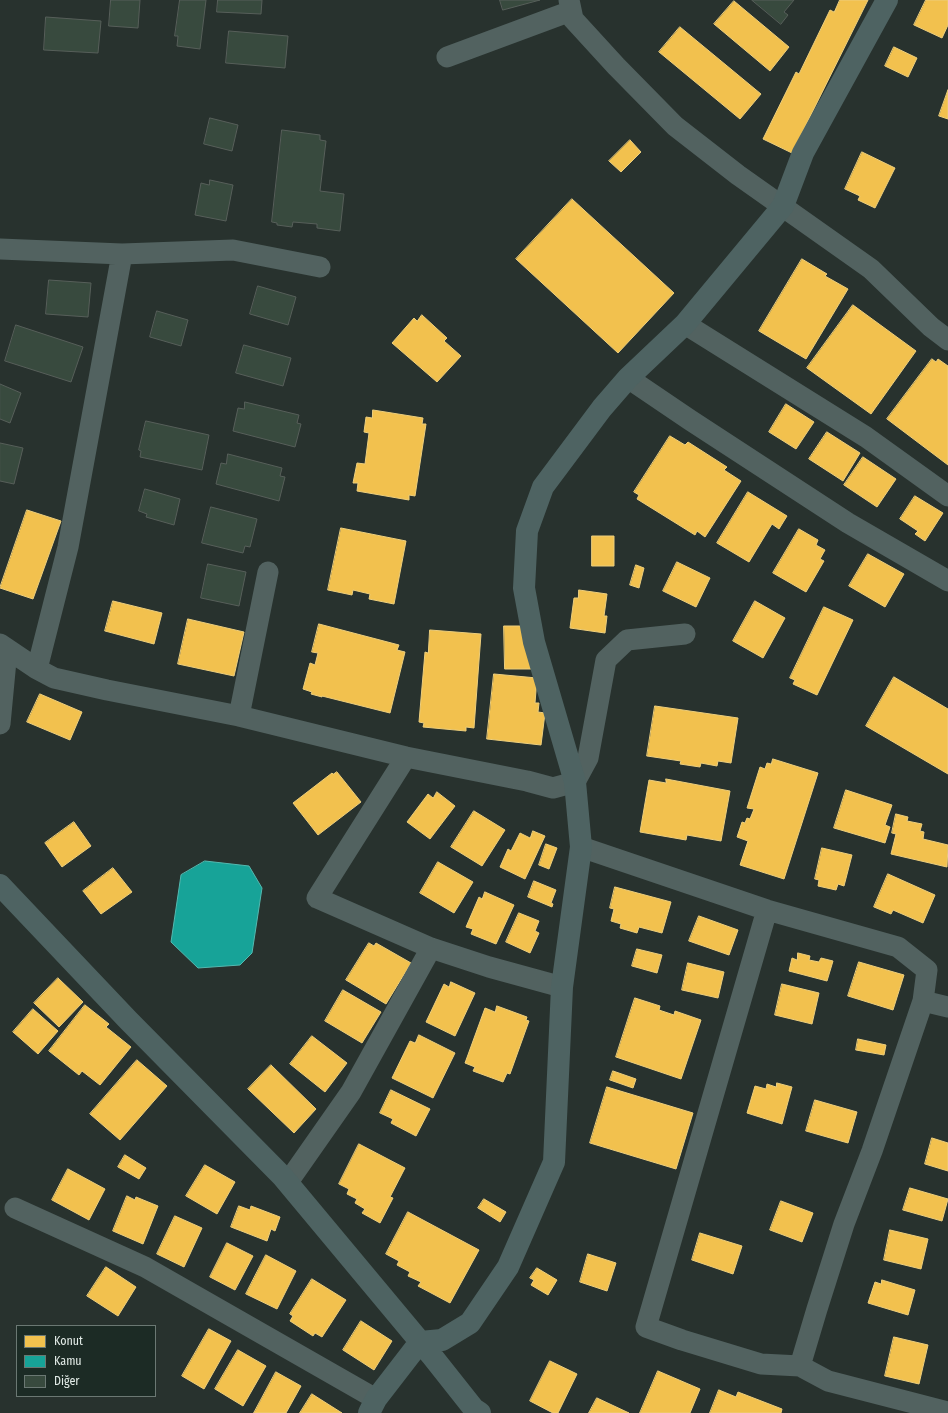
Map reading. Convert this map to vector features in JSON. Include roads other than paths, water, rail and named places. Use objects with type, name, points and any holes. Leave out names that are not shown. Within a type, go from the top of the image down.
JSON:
[{"type":"main road","points":[[372,1406],[420,1342],[442,1340],[470,1323],[508,1267],[554,1162],[562,987],[581,847],[575,782],[534,642],[524,588],[527,531],[543,487],[602,408],[628,378],[685,324],[783,206],[803,153],[887,0]]},
{"type":"main road","points":[[0,885],[128,1020],[288,1182],[474,1409],[480,1413]]},
{"type":"street","points":[[447,57],[570,5],[573,19],[616,66],[675,126],[738,175],[871,269],[931,327],[948,340]]},
{"type":"street","points":[[0,249],[122,254],[233,250],[320,267]]},
{"type":"street","points":[[37,669],[68,547],[122,254]]},
{"type":"street","points":[[685,324],[866,437],[948,496]]},
{"type":"street","points":[[628,378],[697,425],[848,523],[948,581]]},
{"type":"street","points":[[239,716],[268,572]]},
{"type":"street","points":[[4,647],[37,669],[54,678],[239,716],[406,757],[527,781],[553,788],[575,782],[588,758],[606,660],[627,640],[685,634]]},
{"type":"street","points":[[0,724],[2,718],[4,647]]},
{"type":"street","points":[[406,757],[317,898],[431,948],[489,967],[562,987]]},
{"type":"street","points":[[581,847],[767,910],[898,947],[927,970],[923,1001],[872,1151],[844,1224],[816,1309],[800,1366]]},
{"type":"street","points":[[767,910],[646,1327],[682,1340],[761,1364],[800,1366],[828,1381],[917,1408],[948,1412]]},
{"type":"street","points":[[288,1182],[351,1092],[431,948]]},
{"type":"street","points":[[923,1001],[948,1007]]},
{"type":"street","points":[[15,1208],[145,1267],[372,1406]]}]
